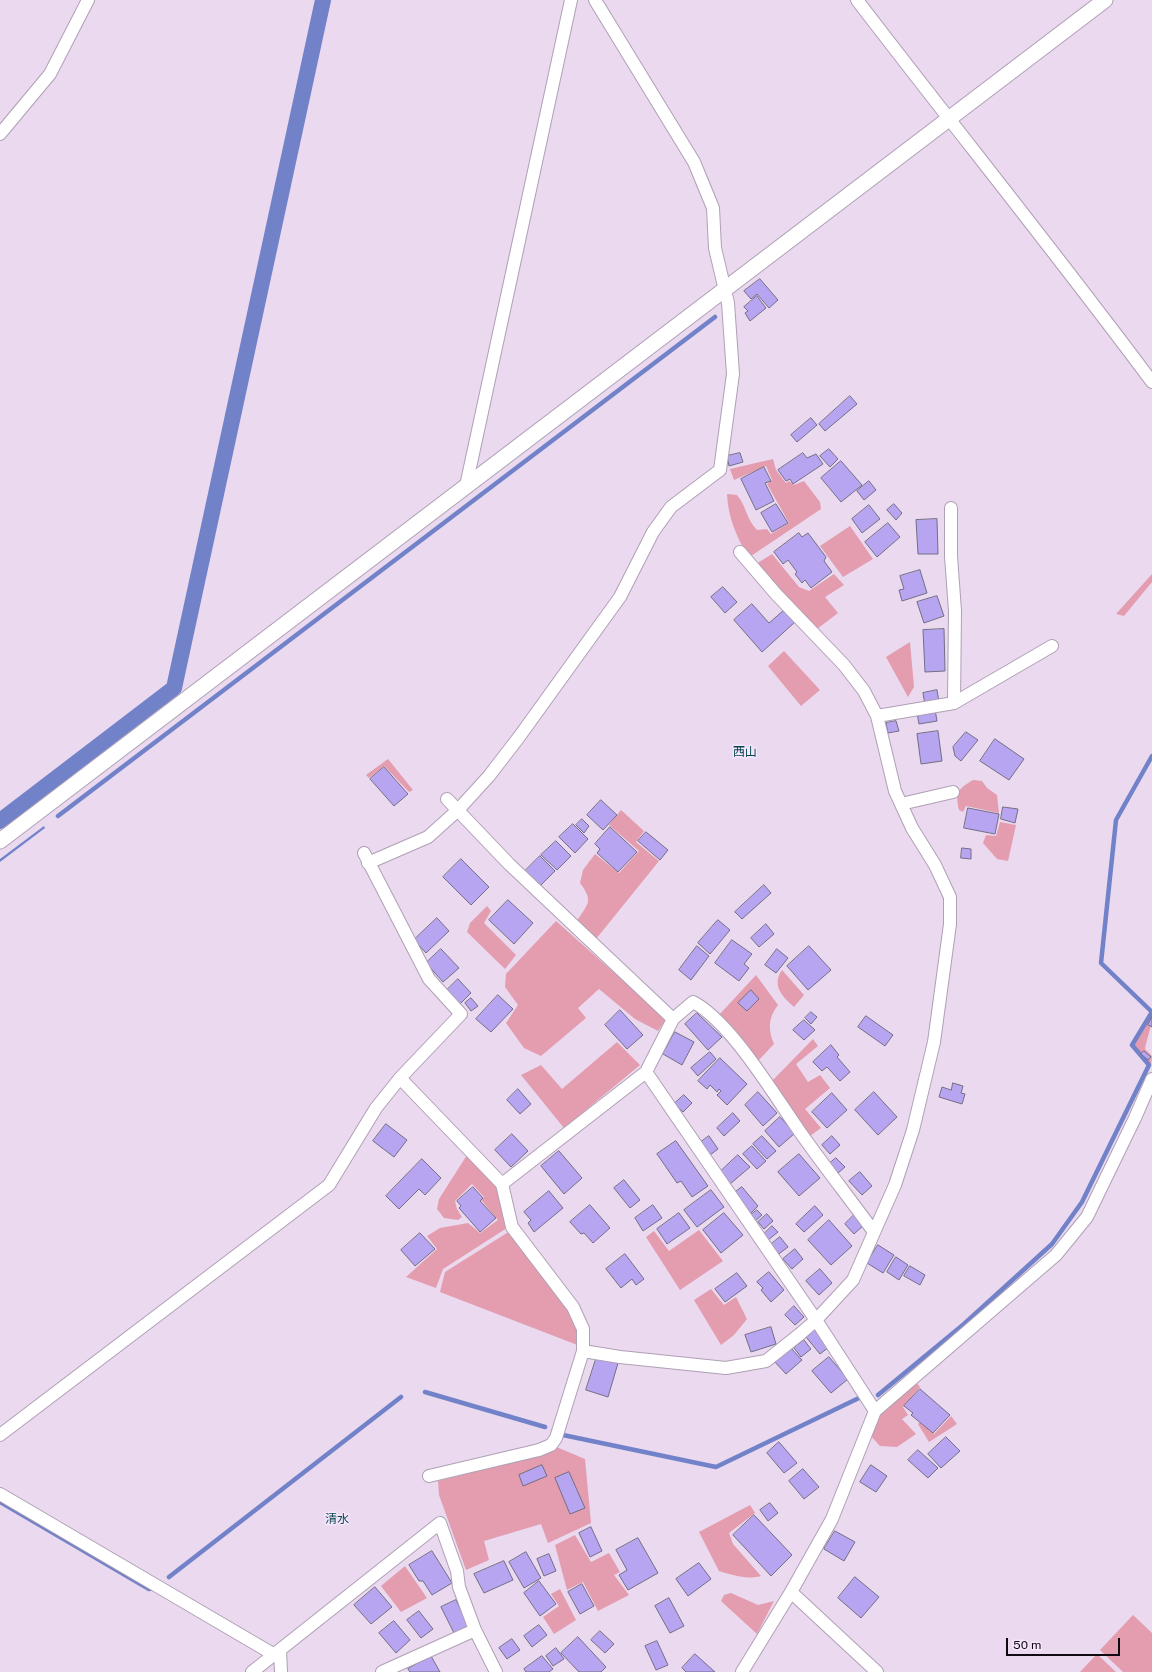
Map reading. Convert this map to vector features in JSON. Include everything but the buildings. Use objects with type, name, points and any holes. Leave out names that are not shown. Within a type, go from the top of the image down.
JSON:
[{"type":"street","points":[[0,134],[50,74],[88,0]]},
{"type":"street","points":[[466,486],[571,0]]},
{"type":"street","points":[[0,1435],[329,1185],[376,1108],[400,1078],[461,1014],[429,979],[366,858],[428,837],[458,810],[488,776],[519,737],[620,597],[653,532],[671,508],[720,470],[733,374],[728,304],[715,248],[713,208],[694,162],[595,0]]},
{"type":"street","points":[[857,0],[1056,254],[1152,382]]},
{"type":"street","points":[[0,841],[1105,0]]},
{"type":"street","points":[[951,508],[951,556],[956,611],[954,702]]},
{"type":"street","points":[[584,1351],[620,1357],[726,1368],[766,1360],[816,1320],[853,1280],[895,1185],[913,1130],[934,1042],[950,924],[950,897],[935,865],[912,828],[895,791],[878,716],[864,691],[844,665],[776,594],[740,552]]},
{"type":"street","points":[[878,716],[954,702],[1052,646]]},
{"type":"street","points":[[901,804],[953,792]]},
{"type":"street","points":[[447,799],[509,864],[673,1019]]},
{"type":"street","points":[[502,1184],[646,1072],[673,1019],[693,1002],[704,1008],[738,1043],[801,1134],[874,1232]]},
{"type":"street","points":[[646,1072],[816,1320],[875,1410]]},
{"type":"street","points":[[400,1078],[502,1184],[512,1227],[573,1307],[584,1329],[584,1351],[556,1438],[550,1444],[539,1450],[429,1476]]},
{"type":"street","points":[[742,1672],[791,1592],[832,1519],[875,1410],[1025,1282],[1060,1249],[1087,1217],[1136,1118],[1152,1079]]},
{"type":"street","points":[[0,1494],[277,1652],[281,1672]]},
{"type":"street","points":[[252,1672],[440,1523],[457,1571],[459,1588],[475,1630],[496,1672]]},
{"type":"street","points":[[791,1592],[877,1672]]},
{"type":"street","points":[[382,1672],[475,1630]]},
{"type":"shaded area","points":[[773,459],[776,470],[786,483],[789,481],[794,485],[804,481],[820,502],[821,509],[751,556],[747,555],[733,526],[727,494],[737,495],[743,504],[753,526],[757,530],[767,529],[771,534],[789,523],[767,484],[772,480],[766,466],[734,480],[730,469]]},
{"type":"shaded area","points":[[850,526],[873,559],[843,577],[820,546]]},
{"type":"shaded area","points":[[772,554],[799,587],[809,591],[834,574],[844,585],[825,597],[838,613],[817,629],[756,564]]},
{"type":"shaded area","points":[[1152,574],[1152,582],[1124,616],[1116,614]]},
{"type":"shaded area","points":[[910,642],[914,687],[908,697],[886,657]]},
{"type":"shaded area","points":[[784,651],[820,690],[801,706],[768,666]]},
{"type":"shaded area","points":[[388,759],[413,790],[409,792],[384,766],[369,778],[366,775]]},
{"type":"shaded area","points":[[973,780],[982,781],[987,788],[997,795],[999,813],[966,806],[963,812],[959,810],[957,799],[959,792],[964,786]]},
{"type":"shaded area","points":[[621,810],[644,831],[636,842],[659,861],[596,939],[577,921],[588,902],[587,894],[580,883],[583,870],[595,854],[619,873],[639,851],[609,825]]},
{"type":"shaded area","points":[[1000,822],[1016,825],[1008,861],[997,859],[983,843],[986,835],[996,836]]},
{"type":"shaded area","points":[[487,906],[491,911],[484,923],[516,955],[505,969],[467,932],[470,923]]},
{"type":"shaded area","points":[[556,921],[666,1019],[658,1031],[635,1019],[599,989],[578,1008],[586,1018],[541,1056],[524,1048],[506,1023],[518,1005],[505,987],[506,974]]},
{"type":"shaded area","points":[[782,970],[804,995],[794,1007],[782,995],[778,986],[779,976]]},
{"type":"shaded area","points":[[756,975],[778,1005],[772,1015],[770,1024],[774,1044],[758,1061],[719,1015]]},
{"type":"shaded area","points":[[1151,1016],[1150,1029],[1145,1049],[1152,1056],[1151,1066],[1133,1045]]},
{"type":"shaded area","points":[[813,1039],[818,1046],[796,1064],[808,1082],[820,1075],[830,1088],[805,1109],[821,1128],[810,1136],[772,1081]]},
{"type":"shaded area","points":[[617,1042],[640,1065],[564,1128],[521,1075],[541,1065],[562,1089]]},
{"type":"shaded area","points":[[467,1155],[497,1184],[507,1228],[443,1269],[436,1288],[406,1277],[437,1249],[427,1236],[440,1228],[468,1223],[480,1233],[498,1220],[481,1200],[484,1197],[472,1184],[455,1201],[457,1209],[462,1217],[458,1220],[444,1218],[437,1209],[439,1199]]},
{"type":"shaded area","points":[[699,1230],[723,1261],[680,1290],[646,1237],[654,1231],[669,1251]]},
{"type":"shaded area","points":[[510,1231],[570,1308],[580,1330],[580,1346],[440,1292],[445,1272]]},
{"type":"shaded area","points":[[711,1289],[724,1305],[736,1297],[747,1319],[734,1335],[721,1345],[694,1300]]},
{"type":"shaded area","points":[[915,1381],[920,1387],[903,1407],[908,1415],[902,1419],[916,1434],[897,1447],[880,1446],[870,1435],[878,1412]]},
{"type":"shaded area","points":[[951,1416],[957,1424],[929,1442],[918,1424],[920,1422],[934,1434]]},
{"type":"shaded area","points":[[554,1446],[585,1459],[591,1523],[548,1543],[541,1524],[484,1541],[489,1560],[466,1570],[439,1495],[438,1481],[545,1454]]},
{"type":"shaded area","points":[[750,1505],[755,1513],[729,1533],[733,1544],[761,1576],[745,1577],[719,1571],[699,1532]]},
{"type":"shaded area","points":[[575,1535],[591,1562],[609,1553],[620,1572],[614,1575],[629,1595],[598,1611],[583,1582],[567,1590],[555,1545]]},
{"type":"shaded area","points":[[405,1566],[427,1598],[401,1612],[381,1586]]},
{"type":"shaded area","points":[[560,1589],[576,1620],[554,1634],[543,1617],[559,1606],[551,1594]]},
{"type":"shaded area","points":[[731,1593],[758,1605],[774,1601],[757,1634],[721,1601],[724,1595]]},
{"type":"shaded area","points":[[1133,1615],[1152,1633],[1152,1672],[1123,1672],[1100,1650]]},
{"type":"shaded area","points":[[1097,1654],[1116,1672],[1080,1672]]},
{"type":"water","points":[[44,826],[45,828],[0,862],[0,859]]},
{"type":"waterway","points":[[0,821],[174,688],[323,0]]},
{"type":"waterway","points":[[58,816],[715,317]]},
{"type":"waterway","points":[[878,1395],[964,1324],[1052,1244],[1082,1202],[1149,1065],[1132,1045],[1152,1012],[1101,963],[1116,820],[1152,756]]},
{"type":"waterway","points":[[425,1392],[545,1427]]},
{"type":"waterway","points":[[169,1577],[401,1397]]},
{"type":"waterway","points":[[563,1435],[716,1467],[861,1397]]},
{"type":"waterway","points":[[0,1502],[149,1589],[152,1588]]},
{"type":"district","name":"西山","points":[[745,752]]},
{"type":"district","name":"清水","points":[[337,1519]]}]
